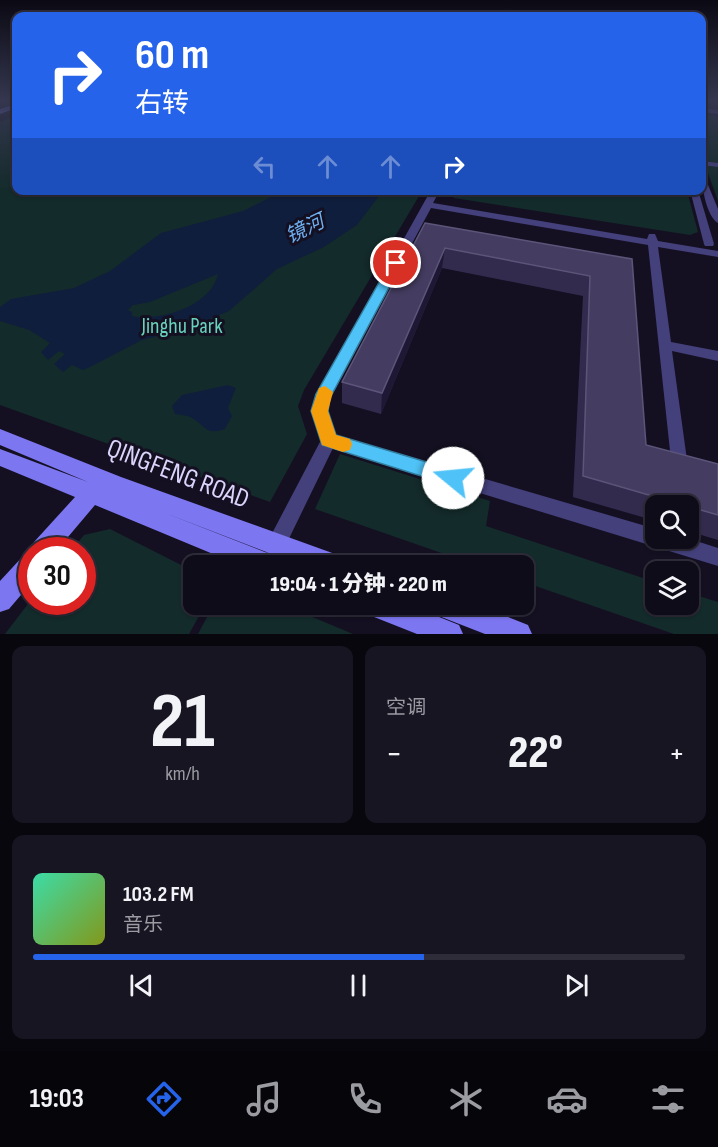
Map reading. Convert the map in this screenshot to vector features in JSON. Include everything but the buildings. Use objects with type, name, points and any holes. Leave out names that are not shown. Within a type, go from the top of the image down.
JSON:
[{"type":"street","points":[[706,190],[718,220]]},
{"type":"street","points":[[652,239],[714,245],[695,195]]},
{"type":"street","points":[[273,555],[328,440],[320,411],[322,398],[432,198],[652,239],[718,254]]},
{"type":"street","points":[[652,239],[680,460]]},
{"type":"street","points":[[665,345],[718,356]]},
{"type":"street","name":"QINGFENG ROAD","points":[[0,437],[98,486],[134,512],[246,555]]},
{"type":"street","points":[[328,440],[645,535]]},
{"type":"street","name":"QINGFENG ROAD","points":[[0,457],[98,486],[306,555]]},
{"type":"street","points":[[53,537],[98,486]]},
{"type":"street","points":[[699,547],[718,557]]},
{"type":"street","points":[[0,600],[18,579]]},
{"type":"street","points":[[402,615],[450,634]]},
{"type":"street","points":[[469,615],[519,634]]},
{"type":"green space","name":"Jinghu Park","points":[[0,131],[12,131],[12,195],[420,195],[304,390],[298,406],[307,434],[270,502],[0,405]]},
{"type":"green space","points":[[706,131],[718,131],[718,201],[706,167]]},
{"type":"green space","points":[[451,195],[688,195],[698,232],[690,235],[454,198]]},
{"type":"green space","points":[[340,454],[490,501],[486,526],[645,579],[645,615],[699,615],[699,596],[718,602],[718,634],[674,634],[534,585],[534,555],[447,555],[315,509]]},
{"type":"green space","points":[[110,529],[183,566],[183,615],[199,615],[189,634],[5,634],[20,615],[96,615],[96,537],[82,537]]},
{"type":"green space","points":[[208,615],[308,615],[353,634],[198,634]]},
{"type":"water","name":"镜河","points":[[275,195],[380,195],[357,225],[324,247],[277,269],[229,311],[185,329],[142,340],[83,370],[72,365],[63,372],[54,364],[65,354],[59,351],[48,360],[41,352],[50,343],[29,330],[0,321],[0,307],[11,299],[74,288],[110,271],[161,233],[243,211]],"holes":[[[218,274],[206,295],[195,303],[170,314],[132,316],[132,312],[128,310],[133,305],[150,302]]]},
{"type":"water","points":[[228,385],[236,388],[228,408],[232,416],[225,429],[209,430],[190,417],[175,414],[172,406],[182,395]]},
{"type":"slow traffic","points":[[325,392],[320,411],[328,440],[343,444]]},
{"type":"route","points":[[396,263],[322,398],[320,411],[328,440],[453,478]]}]
